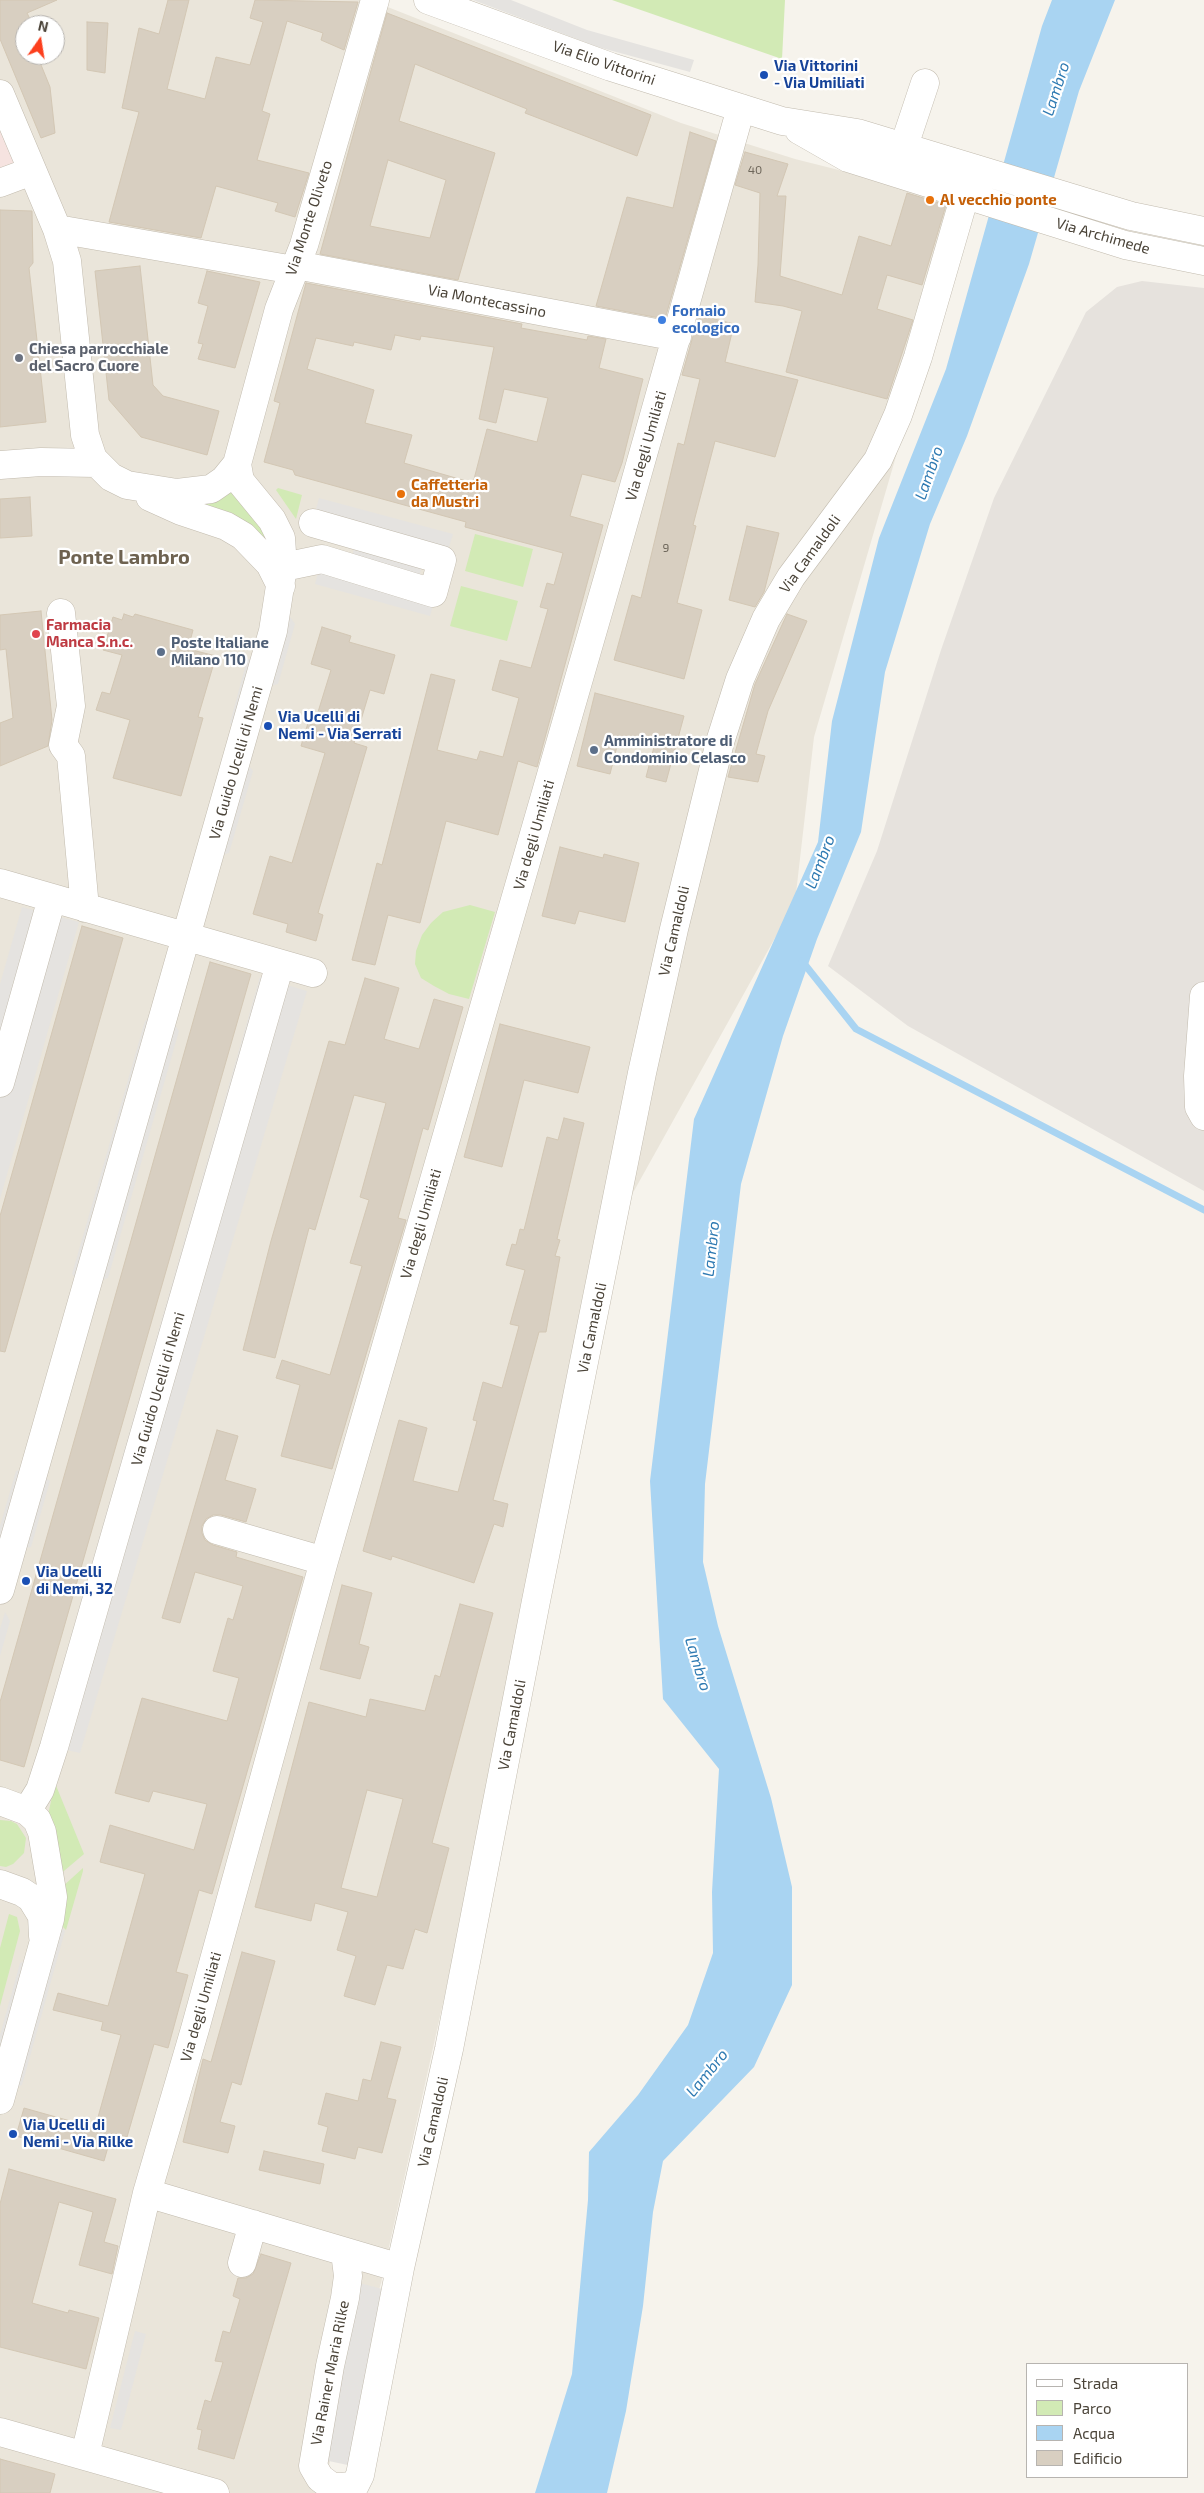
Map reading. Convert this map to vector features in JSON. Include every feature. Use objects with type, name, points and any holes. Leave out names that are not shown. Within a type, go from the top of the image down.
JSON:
[{"type":"street","name":"Via Monte Oliveto","points":[[237,464],[279,309],[295,267],[375,0]]},
{"type":"street","name":"Via Elio Vittorini","points":[[428,0],[611,67],[782,121],[857,133],[899,160],[970,196]]},
{"type":"street","points":[[899,160],[925,83]]},
{"type":"street","points":[[0,94],[57,229],[67,261],[86,440],[96,463],[111,477],[127,485],[181,511],[232,529],[260,552],[279,574],[322,559],[433,593],[442,560],[322,526],[322,559]]},
{"type":"street","name":"Via degli Umiliati","points":[[85,2455],[147,2193],[195,2029],[324,1562],[678,337],[741,108]]},
{"type":"street","name":"Via Elio Vittorini","points":[[899,160],[982,172]]},
{"type":"street","points":[[0,183],[32,171]]},
{"type":"street","name":"Via Archimede","points":[[982,172],[1130,216],[1204,231]]},
{"type":"street","name":"Via Archimede","points":[[970,196],[1125,245],[1204,262]]},
{"type":"street","name":"Via Camaldoli","points":[[332,2486],[353,2486],[360,2475],[400,2268],[449,2049],[536,1600],[642,1073],[674,929],[720,742],[740,679],[766,619],[791,577],[878,460],[898,415],[970,196]]},
{"type":"street","name":"Via Montecassino","points":[[57,229],[295,267],[678,337]]},
{"type":"street","points":[[0,465],[41,462],[96,463]]},
{"type":"street","points":[[127,485],[164,492],[200,492],[211,489],[221,483],[237,464]]},
{"type":"street","name":"Via Guido Ucelli di Nemi","points":[[0,1590],[242,746],[273,631],[279,574],[278,531],[240,481],[237,464]]},
{"type":"street","points":[[61,613],[71,706],[64,745],[71,756],[85,908]]},
{"type":"street","points":[[0,883],[313,973]]},
{"type":"street","points":[[0,1082],[52,898]]},
{"type":"street","name":"Via Guido Ucelli di Nemi","points":[[10,1805],[40,1790],[54,1747],[280,964]]},
{"type":"street","points":[[1204,996],[1198,1076],[1199,1108],[1204,1116]]},
{"type":"street","points":[[217,1530],[324,1562]]},
{"type":"street","name":"Via Guido Ucelli di Nemi","points":[[0,2100],[43,1944],[53,1897],[42,1832],[37,1820],[10,1805]]},
{"type":"street","name":"Via Guido Ucelli di Nemi","points":[[0,1883],[19,1880],[30,1874],[38,1864],[44,1847]]},
{"type":"street","name":"Via Guido Ucelli di Nemi","points":[[0,1883],[22,1892],[37,1906],[43,1920],[43,1944]]},
{"type":"street","points":[[147,2193],[400,2268]]},
{"type":"street","points":[[242,2263],[253,2224]]},
{"type":"street","name":"Via Rainer Maria Rilke","points":[[332,2486],[317,2473],[313,2466],[345,2298],[348,2276],[344,2252]]},
{"type":"street","points":[[0,2432],[215,2493]]},
{"type":"shaded area","points":[[0,0],[370,0],[681,123],[795,159],[970,203],[814,737],[795,902],[615,1225],[381,2283],[321,2493],[0,2493]]},
{"type":"shaded area","points":[[473,0],[511,0],[587,30],[694,60],[690,72],[598,47]]},
{"type":"shaded area","points":[[0,123],[19,167],[0,174]]},
{"type":"shaded area","points":[[1142,281],[1204,288],[1204,1191],[908,1026],[828,966],[877,851],[941,650],[994,498],[1086,312],[1117,287]]},
{"type":"shaded area","points":[[319,498],[453,534],[448,550],[315,513]]},
{"type":"shaded area","points":[[355,543],[423,562],[419,577],[352,558]]},
{"type":"shaded area","points":[[319,569],[434,602],[430,616],[315,584]]},
{"type":"shaded area","points":[[290,617],[295,624],[278,684],[270,686]]},
{"type":"shaded area","points":[[255,656],[235,731],[230,723],[247,660]]},
{"type":"shaded area","points":[[248,765],[253,771],[229,853],[221,855]]},
{"type":"shaded area","points":[[22,907],[79,922],[0,1199],[0,984]]},
{"type":"shaded area","points":[[260,977],[307,991],[80,1753],[40,1744]]},
{"type":"shaded area","points":[[152,1016],[77,1280],[72,1274],[145,1021]]},
{"type":"shaded area","points":[[174,1024],[179,1031],[108,1278],[99,1281]]},
{"type":"shaded area","points":[[24,1468],[0,1549],[0,1526],[16,1471]]},
{"type":"shaded area","points":[[45,1477],[50,1481],[31,1547],[25,1548]]},
{"type":"shaded area","points":[[5,1612],[10,1621],[0,1656],[0,1629]]},
{"type":"shaded area","points":[[60,1927],[65,1931],[22,2085],[15,2088]]},
{"type":"shaded area","points":[[28,1960],[0,2061],[0,2035],[20,1963]]},
{"type":"shaded area","points":[[359,2283],[394,2292],[357,2467],[324,2460]]},
{"type":"shaded area","points":[[135,2331],[146,2334],[121,2430],[110,2428]]},
{"type":"green space","points":[[612,0],[785,0],[782,59]]},
{"type":"green space","points":[[231,486],[257,513],[269,542],[204,507],[204,502]]},
{"type":"green space","points":[[278,488],[302,495],[296,519],[276,490]]},
{"type":"green space","points":[[475,534],[533,549],[523,587],[465,571]]},
{"type":"green space","points":[[461,586],[518,601],[507,641],[450,626]]},
{"type":"green space","points":[[470,905],[495,912],[469,999],[449,994],[421,978],[415,964],[416,951],[422,935],[431,923],[443,912]]},
{"type":"green space","points":[[55,1783],[84,1854],[58,1876],[48,1815]]},
{"type":"green space","points":[[0,1820],[11,1821],[17,1824],[26,1838],[24,1853],[13,1864],[6,1867],[0,1866]]},
{"type":"green space","points":[[83,1868],[66,1930],[62,1926],[61,1888]]},
{"type":"green space","points":[[9,1914],[17,1917],[20,1931],[0,2006],[0,1948]]},
{"type":"water","name":"Lambro","points":[[1052,0],[1115,0],[1079,91],[1029,264],[967,436],[930,524],[885,672],[861,832],[817,939],[783,1036],[741,1184],[705,1484],[703,1562],[718,1626],[771,1798],[792,1887],[792,1985],[754,2067],[663,2161],[653,2212],[643,2306],[626,2411],[607,2493],[535,2493],[572,2374],[588,2200],[589,2152],[638,2095],[688,2025],[713,1953],[712,1892],[719,1769],[663,1699],[650,1481],[694,1119],[818,842],[832,721],[879,538],[946,369],[1042,26]]},
{"type":"building","points":[[0,0],[57,0],[27,13],[28,15],[15,15],[15,65],[41,65],[50,87],[55,133],[41,138],[0,39]]},
{"type":"building","points":[[168,0],[189,0],[167,89],[205,99],[216,57],[250,65],[263,22],[250,18],[255,0],[358,2],[344,50],[321,40],[323,33],[287,21],[262,111],[270,114],[257,160],[309,173],[295,217],[275,211],[278,203],[216,186],[201,238],[109,222],[139,112],[122,108],[139,28],[159,34]]},
{"type":"building","points":[[387,13],[651,115],[637,156],[525,113],[527,109],[415,64],[399,121],[495,153],[458,280],[320,254]],"holes":[[[388,160],[446,180],[430,238],[370,226]]]},
{"type":"building","points":[[87,22],[108,23],[105,73],[87,70]]},
{"type":"building","points":[[690,132],[716,141],[665,319],[596,306],[627,197],[673,208]]},
{"type":"building","points":[[745,152],[788,164],[777,196],[786,196],[780,276],[842,295],[859,236],[891,246],[907,193],[946,205],[922,285],[887,275],[877,309],[913,320],[887,399],[786,372],[802,311],[755,302],[760,193],[735,185]]},
{"type":"building","name":"Chiesa parrocchiale del Sacro Cuore","points":[[0,210],[32,211],[33,263],[29,268],[46,422],[0,427]]},
{"type":"building","points":[[140,266],[153,385],[163,396],[219,411],[207,455],[141,437],[109,400],[95,271]]},
{"type":"building","points":[[207,271],[260,282],[235,368],[198,359],[203,344],[198,343],[208,306],[198,303]]},
{"type":"building","points":[[306,283],[522,324],[521,328],[587,340],[588,336],[606,339],[599,368],[643,379],[622,463],[615,482],[582,474],[570,516],[603,525],[537,767],[518,761],[498,835],[446,821],[420,923],[388,915],[375,965],[352,960],[377,863],[382,865],[431,674],[455,680],[437,750],[477,760],[480,751],[503,757],[519,698],[492,690],[500,660],[531,668],[548,609],[540,607],[547,583],[554,585],[563,553],[465,527],[466,522],[295,475],[293,470],[264,462],[280,403],[274,401]],"holes":[[[395,335],[420,340],[421,336],[494,347],[479,419],[496,423],[504,389],[548,398],[537,442],[487,429],[473,483],[404,463],[412,435],[365,423],[374,390],[307,369],[316,338],[353,346],[354,342],[391,350]]]},
{"type":"building","points":[[699,315],[734,324],[725,362],[798,380],[775,457],[715,441],[693,525],[696,526],[677,603],[702,610],[684,679],[614,660],[632,595],[641,598],[678,443],[684,445],[700,379],[682,375]]},
{"type":"building","points":[[30,497],[32,536],[0,538],[0,499]]},
{"type":"building","points":[[747,526],[779,533],[764,592],[755,607],[729,600]]},
{"type":"building","points":[[41,611],[52,720],[48,746],[0,766],[0,723],[13,718],[6,649],[0,650],[0,615]]},
{"type":"building","points":[[124,614],[133,617],[135,614],[193,630],[188,649],[216,656],[198,717],[203,718],[181,796],[113,778],[130,720],[96,710],[102,692],[110,694],[122,655],[103,650],[113,617],[122,620]]},
{"type":"building","points":[[787,614],[807,621],[768,711],[756,754],[765,756],[758,782],[728,777],[755,684]]},
{"type":"building","points":[[322,627],[351,636],[349,642],[395,655],[384,694],[370,690],[354,743],[367,747],[318,913],[323,915],[316,941],[286,932],[288,924],[253,914],[270,856],[292,863],[325,753],[301,746],[308,723],[314,725],[331,670],[311,664]]},
{"type":"building","points":[[595,693],[684,716],[666,782],[646,777],[654,747],[619,738],[610,774],[577,766]]},
{"type":"building","points":[[560,847],[603,858],[604,854],[639,863],[625,922],[579,911],[575,924],[542,916]]},
{"type":"building","points":[[82,926],[123,938],[5,1352],[0,1351],[0,1216]]},
{"type":"building","points":[[210,962],[251,974],[24,1767],[0,1760],[0,1702]]},
{"type":"building","points":[[365,978],[399,988],[384,1039],[419,1049],[434,999],[463,1007],[428,1130],[423,1128],[398,1218],[406,1220],[332,1469],[281,1456],[300,1385],[276,1378],[282,1360],[330,1375],[362,1266],[350,1263],[369,1200],[360,1197],[386,1103],[354,1095],[315,1230],[309,1228],[275,1358],[243,1350],[271,1241],[329,1041],[345,1045]]},
{"type":"building","points":[[500,1024],[590,1047],[578,1093],[524,1080],[502,1167],[464,1157]]},
{"type":"building","points":[[564,1118],[584,1123],[557,1239],[560,1240],[555,1256],[560,1257],[546,1332],[539,1332],[493,1500],[508,1504],[503,1527],[494,1524],[474,1583],[392,1556],[391,1560],[363,1551],[399,1420],[427,1428],[413,1481],[458,1492],[477,1421],[473,1420],[483,1382],[502,1388],[519,1326],[510,1324],[525,1270],[506,1265],[512,1244],[516,1245],[520,1229],[524,1230],[547,1137],[558,1140]]},
{"type":"building","points":[[217,1430],[238,1436],[225,1480],[256,1489],[246,1522],[221,1515],[213,1515],[206,1519],[202,1526],[205,1540],[213,1545],[237,1552],[236,1557],[303,1577],[212,1894],[199,1890],[176,1972],[188,1975],[168,2048],[154,2044],[127,2137],[112,2133],[104,2161],[16,2136],[24,2108],[95,2128],[121,2035],[101,2030],[103,2022],[53,2010],[58,1993],[108,2006],[145,1874],[100,1862],[110,1825],[194,1850],[207,1804],[153,1791],[149,1802],[115,1793],[142,1698],[227,1721],[239,1678],[213,1671],[228,1618],[233,1620],[243,1586],[195,1572],[180,1623],[162,1618]]},
{"type":"building","points":[[342,1585],[372,1593],[359,1644],[369,1647],[360,1679],[320,1669]]},
{"type":"building","points":[[460,1604],[493,1613],[432,1843],[449,1848],[427,1933],[415,1929],[403,1969],[387,1965],[375,2005],[344,1996],[356,1956],[337,1950],[348,1912],[315,1903],[311,1921],[255,1907],[309,1702],[366,1717],[370,1699],[425,1711],[435,1675],[440,1677]],"holes":[[[367,1790],[403,1799],[377,1897],[341,1888]]]},
{"type":"building","points":[[242,1952],[275,1961],[241,2085],[232,2082],[220,2122],[235,2126],[228,2153],[183,2142],[203,2059],[211,2062]]},
{"type":"building","points":[[381,2042],[401,2047],[387,2098],[396,2100],[382,2153],[358,2147],[355,2159],[322,2151],[328,2127],[318,2124],[326,2093],[358,2101],[363,2079],[371,2081]]},
{"type":"building","points":[[264,2151],[324,2164],[320,2184],[259,2170]]},
{"type":"building","points":[[9,2169],[116,2199],[104,2242],[118,2246],[112,2274],[79,2265],[93,2212],[59,2202],[32,2303],[68,2313],[69,2310],[99,2318],[86,2369],[0,2347],[0,2204]]},
{"type":"building","points":[[261,2254],[291,2263],[234,2459],[198,2449],[202,2430],[197,2429],[205,2400],[211,2402],[223,2362],[215,2361],[223,2331],[230,2333],[240,2299],[233,2296],[238,2278],[246,2278],[253,2274]]},
{"type":"building","points":[[0,2459],[55,2474],[50,2493],[0,2493]]},
{"type":"waterway","points":[[802,961],[856,1029],[1204,1210]]},
{"type":"place","name":"Via Vittorini - Via Umiliati","points":[[764,75]]},
{"type":"place","name":"Al vecchio ponte","points":[[930,200]]},
{"type":"place","name":"Fornaio ecologico","points":[[662,320]]},
{"type":"place","name":"Chiesa parrocchiale del Sacro Cuore","points":[[19,358]]},
{"type":"place","name":"Caffetteria da Mustri","points":[[401,494]]},
{"type":"place","name":"Farmacia Manca S.n.c.","points":[[36,634]]},
{"type":"place","name":"Poste Italiane Milano 110","points":[[161,652]]},
{"type":"place","name":"Via Ucelli di Nemi - Via Serrati","points":[[268,726]]},
{"type":"place","name":"Amministratore di Condominio Celasco","points":[[594,750]]},
{"type":"place","name":"Via Ucelli di Nemi, 32","points":[[26,1581]]},
{"type":"place","name":"Via Ucelli di Nemi - Via Rilke","points":[[13,2134]]},
{"type":"district","name":"Ponte Lambro","points":[[124,557]]}]
